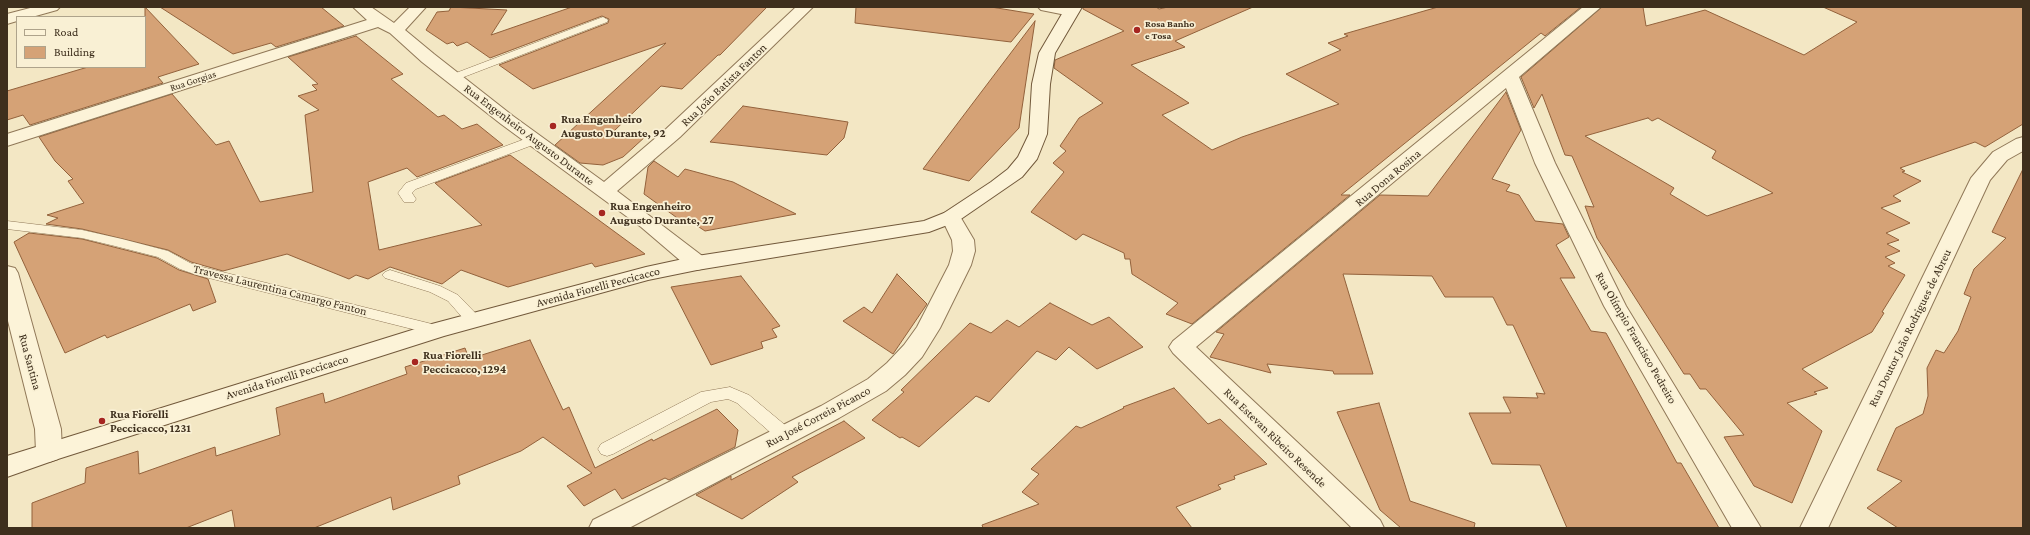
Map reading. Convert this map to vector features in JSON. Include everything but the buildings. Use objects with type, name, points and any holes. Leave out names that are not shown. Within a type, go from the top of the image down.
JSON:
[{"type":"street","points":[[18,16],[52,7]]},
{"type":"street","name":"Rua Engenheiro Augusto Durante","points":[[361,7],[379,22],[396,30],[452,78],[533,140],[605,191],[697,263]]},
{"type":"street","points":[[396,30],[418,7]]},
{"type":"street","name":"Rua João Batista Fanton","points":[[605,191],[673,133],[806,7]]},
{"type":"street","points":[[1046,7],[1072,9]]},
{"type":"street","name":"Rua Dona Rosina","points":[[1181,347],[1348,211],[1593,7]]},
{"type":"street","name":"Avenida Fiorelli Peccicacco","points":[[7,467],[49,452],[436,330],[646,274],[697,263],[929,226],[951,218],[1015,173],[1027,159],[1038,134],[1041,84],[1047,53],[1072,9]]},
{"type":"street","name":"Rua Gorgias","points":[[7,140],[379,22]]},
{"type":"street","name":"Rua Olímpio Francisco Pedreiro","points":[[1510,75],[1545,163],[1614,306],[1748,528]]},
{"type":"street","name":"Rua Doutor João Rodrigues de Abreu","points":[[1814,528],[1981,178],[2000,156],[2023,143]]},
{"type":"street","name":"Rua José Correia Picanco","points":[[603,528],[830,412],[876,385],[896,370],[913,351],[928,328],[960,265],[964,251],[964,240],[951,218]]},
{"type":"street","name":"Rua Santina","points":[[7,273],[48,429],[49,452]]},
{"type":"street","name":"Rua Estevan Ribeiro Resende","points":[[1181,347],[1370,528]]},
{"type":"lane","points":[[452,78],[603,20]]},
{"type":"lane","points":[[409,199],[405,193],[411,186],[533,140]]},
{"type":"lane","name":"Travessa Laurentina Camargo Fanton","points":[[7,225],[82,234],[117,242],[163,254],[185,266],[197,270],[436,330]]},
{"type":"lane","points":[[390,275],[435,289],[453,298],[474,320]]},
{"type":"lane","points":[[607,449],[707,396],[730,393],[743,399],[785,435]]},
{"type":"place","name":"Rosa Banho e Tosa","points":[[1137,30]]},
{"type":"place","name":"Rua Engenheiro Augusto Durante, 92","points":[[553,126]]},
{"type":"place","name":"Rua Engenheiro Augusto Durante, 27","points":[[602,213]]},
{"type":"place","name":"Rua Fiorelli Peccicacco, 1294","points":[[415,362]]},
{"type":"place","name":"Rua Fiorelli Peccicacco, 1231","points":[[102,421]]}]
